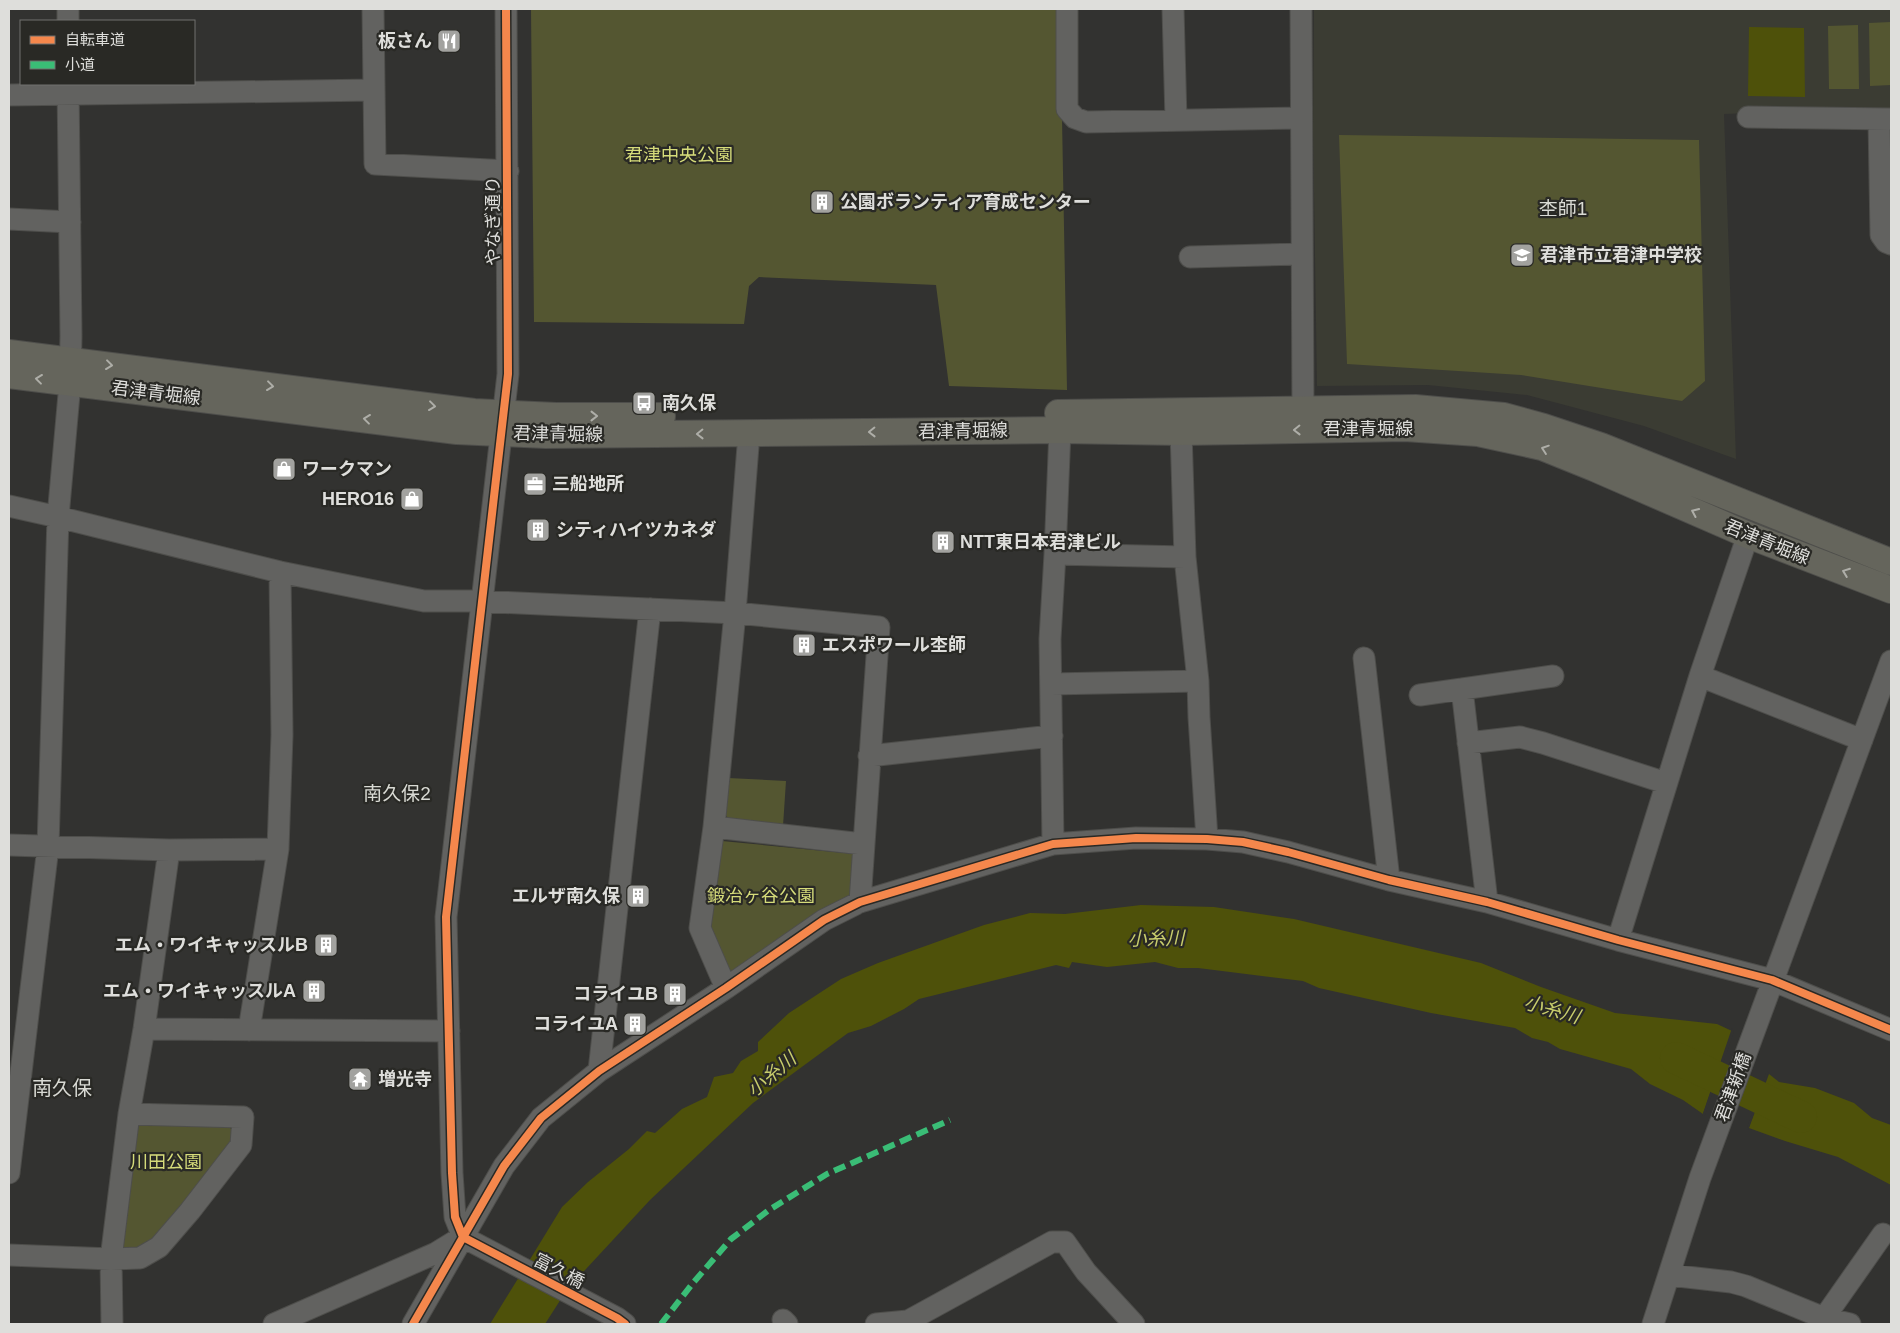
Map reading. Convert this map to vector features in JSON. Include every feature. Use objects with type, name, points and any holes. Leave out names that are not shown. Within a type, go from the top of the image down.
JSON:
[{"type":"main road","name":"君津青堀線","points":[[9,354],[70,372]]},
{"type":"main road","name":"君津青堀線","points":[[9,375],[70,372],[474,412],[503,423],[546,435],[1060,430],[1181,432],[1405,428],[1478,433],[1542,447],[1748,535],[1891,590]]},
{"type":"main road","name":"君津青堀線","points":[[503,423],[556,416],[708,417],[1415,408],[1504,416],[1601,446],[1891,562]]},
{"type":"street","points":[[373,9],[375,164],[508,171]]},
{"type":"street","name":"やなぎ通り","points":[[470,1241],[455,1217],[452,1173],[446,917],[508,374],[506,9]]},
{"type":"street","points":[[1067,9],[1067,109],[1075,118],[1086,122],[1301,118]]},
{"type":"street","points":[[1173,9],[1176,120]]},
{"type":"street","points":[[1301,9],[1303,409]]},
{"type":"street","points":[[9,95],[69,89],[374,90]]},
{"type":"street","points":[[9,1173],[48,846],[58,517],[70,372],[69,89]]},
{"type":"street","points":[[1748,117],[1885,119],[1881,235],[1886,242],[1891,244]]},
{"type":"street","points":[[9,219],[70,222]]},
{"type":"street","points":[[1190,257],[1302,254]]},
{"type":"street","points":[[1053,844],[1050,639],[1060,430]]},
{"type":"street","points":[[1181,432],[1184,557],[1198,681],[1207,839]]},
{"type":"street","points":[[726,988],[700,928],[714,827],[735,612],[749,434]]},
{"type":"street","points":[[9,506],[280,572],[424,601],[735,612],[879,627],[860,902]]},
{"type":"street","points":[[1618,940],[1700,676],[1748,535]]},
{"type":"street","points":[[1055,554],[1184,557]]},
{"type":"street","points":[[249,1030],[278,850],[282,734],[280,572]]},
{"type":"street","points":[[599,1071],[650,609]]},
{"type":"street","points":[[1364,658],[1389,880]]},
{"type":"street","name":"君津新橋","points":[[1653,1324],[1700,1178],[1891,661]]},
{"type":"street","points":[[1420,695],[1553,676]]},
{"type":"street","points":[[1700,676],[1862,740]]},
{"type":"street","points":[[1051,684],[1198,681]]},
{"type":"street","points":[[1462,689],[1487,902]]},
{"type":"street","points":[[869,756],[1052,736]]},
{"type":"street","points":[[1468,743],[1520,737],[1543,742],[1666,783]]},
{"type":"street","points":[[714,827],[863,844]]},
{"type":"street","points":[[413,1324],[470,1241],[504,1166],[540,1118],[599,1071],[726,988],[824,920],[860,902],[1053,844],[1136,838],[1207,839],[1243,842],[1288,852],[1389,880],[1487,902],[1618,940],[1890,1026]]},
{"type":"street","points":[[9,845],[169,850],[278,850]]},
{"type":"street","points":[[112,1324],[111,1259],[130,1114],[169,850]]},
{"type":"street","points":[[144,1029],[449,1031]]},
{"type":"street","points":[[9,1255],[111,1259],[140,1258],[159,1247],[190,1211],[240,1145],[243,1117],[130,1114]]},
{"type":"street","points":[[1823,1321],[1883,1234]]},
{"type":"street","points":[[274,1324],[436,1253],[470,1241]]},
{"type":"street","name":"富久橋","points":[[470,1241],[625,1324]]},
{"type":"street","points":[[876,1324],[908,1321],[1052,1242],[1065,1242],[1086,1272],[1134,1324]]},
{"type":"street","points":[[1669,1275],[1731,1282],[1746,1286],[1823,1321],[1850,1324]]},
{"type":"shaded area","name":"君津市立君津中学校","points":[[1314,9],[1891,9],[1891,108],[1724,114],[1736,459],[1644,426],[1527,395],[1428,385],[1317,386],[1313,126]]},
{"type":"green space","name":"君津中央公園","points":[[531,9],[1060,9],[1067,390],[949,386],[936,285],[759,277],[749,286],[744,324],[534,322]]},
{"type":"green space","points":[[1891,22],[1891,85],[1870,86],[1869,23]]},
{"type":"green space","points":[[1858,25],[1859,89],[1829,89],[1828,26]]},
{"type":"green space","points":[[1339,135],[1699,140],[1705,381],[1682,401],[1521,375],[1347,364]]},
{"type":"green space","points":[[728,778],[786,781],[783,826],[732,821],[725,815]]},
{"type":"green space","name":"鍛冶ヶ谷公園","points":[[722,841],[855,854],[854,893],[735,975],[725,971],[707,932]]},
{"type":"green space","name":"川田公園","points":[[137,1123],[228,1125],[232,1130],[232,1141],[156,1238],[139,1253],[123,1249]]},
{"type":"water","points":[[1749,27],[1804,28],[1805,97],[1748,96]]},
{"type":"water","points":[[1141,905],[1214,907],[1294,919],[1481,963],[1541,987],[1615,1013],[1717,1024],[1732,1031],[1703,1114],[1683,1100],[1650,1084],[1631,1069],[1560,1049],[1548,1042],[1532,1038],[1515,1028],[1431,1013],[1319,988],[1303,981],[1198,968],[1178,968],[1155,962],[1107,967],[1072,962],[1069,968],[1056,965],[919,999],[871,1026],[848,1033],[753,1103],[650,1200],[573,1283],[529,1261],[562,1207],[588,1182],[629,1149],[647,1131],[655,1133],[682,1109],[707,1097],[714,1077],[733,1073],[741,1061],[758,1051],[758,1042],[789,1013],[841,979],[878,963],[984,925],[1030,913],[1065,914]]},
{"type":"water","points":[[1769,1074],[1779,1082],[1815,1088],[1854,1103],[1872,1118],[1891,1125],[1891,1185],[1838,1157],[1749,1128]]},
{"type":"water","points":[[519,1277],[561,1299],[545,1324],[490,1324]]},
{"type":"pier","points":[[1732,1028],[1734,1032],[1705,1115],[1702,1116]]},
{"type":"pier","points":[[1769,1071],[1748,1130],[1747,1127],[1766,1073]]},
{"type":"waterway","name":"小糸川","points":[[1676,1058],[1801,1117]]},
{"type":"marked path","points":[[661,1324],[731,1239],[769,1210],[827,1174],[950,1120]]},
{"type":"cycle path","points":[[506,9],[508,374],[446,917],[452,1173],[455,1217],[463,1237],[617,1318],[625,1324]]},
{"type":"cycle path","points":[[413,1324],[504,1166],[541,1118],[599,1071],[726,988],[824,920],[860,902],[1053,844],[1136,838],[1207,839],[1243,842],[1288,852],[1389,880],[1487,902],[1618,940],[1772,980],[1891,1030]]},
{"type":"place","name":"板さん","points":[[449,41]]},
{"type":"place","name":"公園ボランティア育成センター","points":[[822,202]]},
{"type":"place","name":"君津市立君津中学校","points":[[1522,255]]},
{"type":"place","name":"南久保","points":[[644,403]]},
{"type":"place","name":"ワークマン","points":[[284,469]]},
{"type":"place","name":"三船地所","points":[[535,484]]},
{"type":"place","name":"HERO16","points":[[412,499]]},
{"type":"place","name":"シティハイツカネダ","points":[[538,530]]},
{"type":"place","name":"NTT東日本君津ビル","points":[[943,542]]},
{"type":"place","name":"エスポワール杢師","points":[[804,645]]},
{"type":"place","name":"エルザ南久保","points":[[638,896]]},
{"type":"place","name":"エム・ワイキャッスルB","points":[[326,945]]},
{"type":"place","name":"エム・ワイキャッスルA","points":[[314,991]]},
{"type":"place","name":"コライユB","points":[[675,994]]},
{"type":"place","name":"コライユA","points":[[635,1024]]},
{"type":"place","name":"増光寺","points":[[360,1079]]},
{"type":"district","name":"杢師1","points":[[1563,208]]},
{"type":"district","name":"南久保2","points":[[397,793]]},
{"type":"district","name":"南久保","points":[[62,1088]]}]
